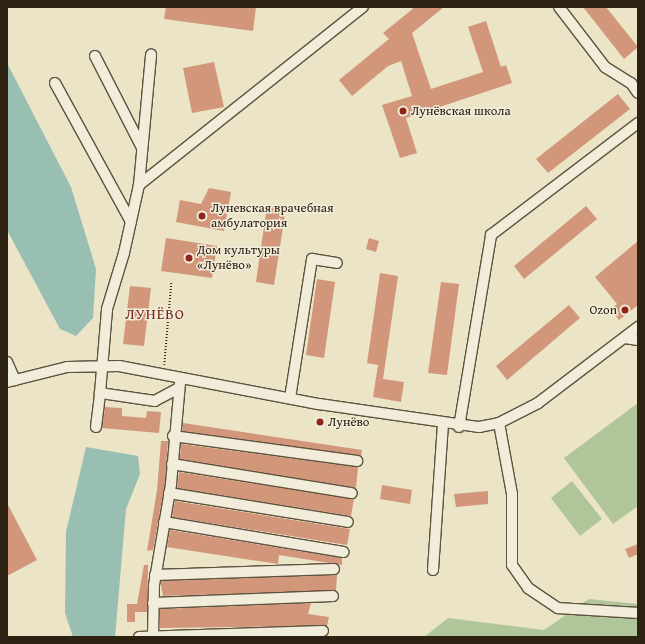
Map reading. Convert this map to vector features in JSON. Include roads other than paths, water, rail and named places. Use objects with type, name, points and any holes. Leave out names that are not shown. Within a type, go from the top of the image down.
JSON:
[{"type":"street","points":[[139,185],[363,7]]},
{"type":"street","points":[[559,7],[605,68],[630,83],[638,93]]},
{"type":"street","points":[[96,427],[103,365],[107,309],[131,222],[139,185],[151,55]]},
{"type":"street","points":[[95,56],[142,148]]},
{"type":"street","points":[[55,83],[131,222]]},
{"type":"street","points":[[459,427],[491,235],[638,123]]},
{"type":"street","points":[[290,398],[312,259],[337,263]]},
{"type":"street","points":[[7,362],[11,381],[67,367],[103,365],[164,374],[290,398],[459,427],[499,423],[538,403],[638,327]]},
{"type":"street","points":[[625,338],[638,340]]},
{"type":"street","points":[[153,636],[153,603],[156,574],[169,493],[173,436],[181,377]]},
{"type":"street","points":[[100,393],[155,401],[180,388]]},
{"type":"street","points":[[499,423],[512,494],[512,565],[528,588],[558,608],[638,613]]},
{"type":"street","points":[[433,570],[443,424]]},
{"type":"street","points":[[173,436],[357,461]]},
{"type":"street","points":[[172,464],[352,493]]},
{"type":"street","points":[[169,493],[348,522]]},
{"type":"street","points":[[164,522],[344,552]]},
{"type":"street","points":[[156,574],[334,569]]},
{"type":"street","points":[[153,603],[333,596]]},
{"type":"street","points":[[139,637],[323,631]]},
{"type":"water","points":[[7,63],[71,187],[96,269],[93,318],[76,336],[60,329],[7,230]]},
{"type":"water","points":[[86,447],[138,456],[140,474],[126,509],[115,637],[73,637],[65,613],[66,532]]},
{"type":"place","name":"Лунёвская школа","points":[[403,111]]},
{"type":"place","name":"Луневская врачебная амбулатория","points":[[202,216]]},
{"type":"place","name":"Дом культуры «Лунёво»","points":[[189,258]]},
{"type":"place","name":"Ozon","points":[[625,310]]},
{"type":"place","name":"Лунёво","points":[[320,422]]},
{"type":"district","name":"ЛУНЁВО","points":[[155,314]]}]
